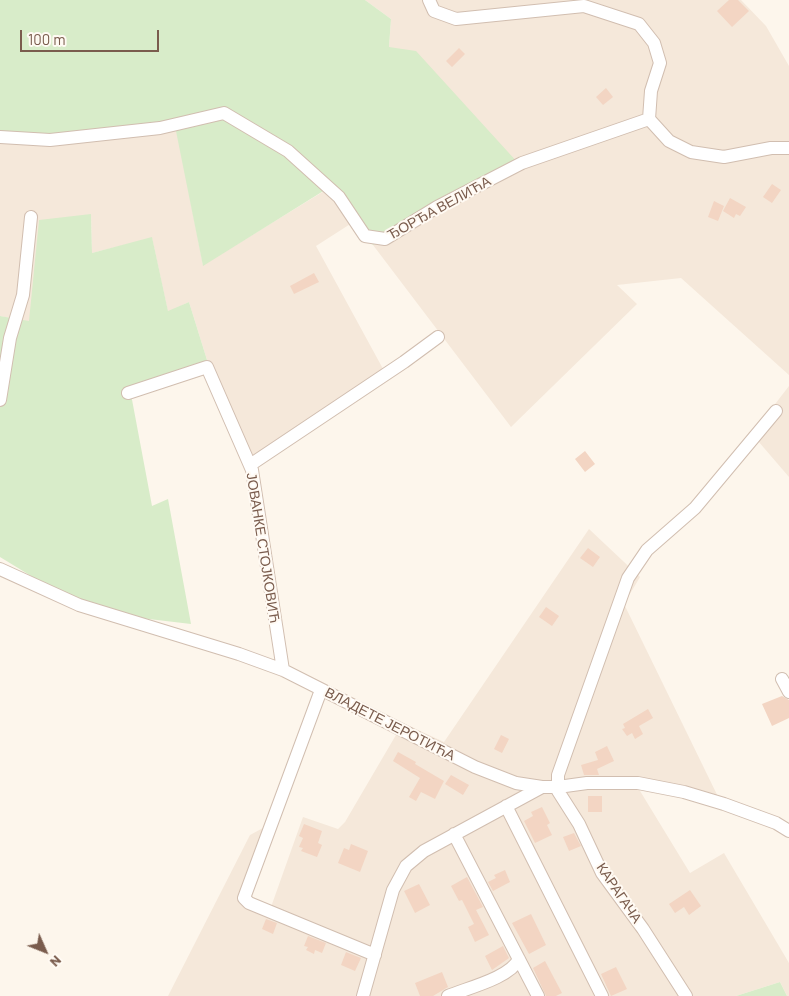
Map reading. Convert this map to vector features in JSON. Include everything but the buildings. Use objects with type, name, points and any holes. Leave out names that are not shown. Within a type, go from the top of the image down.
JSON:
[{"type":"street","points":[[429,0],[434,11],[456,19],[584,6],[638,24],[654,42],[660,64],[651,91],[649,119],[669,141],[691,152],[724,157],[771,148],[789,148]]},
{"type":"street","name":"ЂОРЂА ВЕЛИЋА","points":[[0,137],[50,140],[160,128],[224,113],[288,151],[339,197],[365,236],[385,239],[437,207],[522,163],[649,119]]},
{"type":"street","points":[[0,400],[10,338],[23,295],[32,217]]},
{"type":"street","points":[[250,465],[438,338]]},
{"type":"street","name":"ЈОВАНКЕ СТОЈКОВИЋ","points":[[128,393],[207,367],[252,470],[283,670]]},
{"type":"street","points":[[558,787],[561,765],[628,578],[647,550],[695,508],[776,411]]},
{"type":"street","name":"ВЛАДЕТЕ ЈЕРОТИЋА","points":[[0,569],[79,605],[238,654],[283,670],[475,767],[516,782],[542,787],[558,787],[587,782],[638,783],[684,792],[724,804],[776,823],[789,831]]},
{"type":"street","points":[[782,679],[789,692]]},
{"type":"street","points":[[321,690],[244,898],[249,903],[375,955]]},
{"type":"street","points":[[363,996],[393,890],[406,866],[419,854],[542,787]]},
{"type":"street","name":"КАРАГАЧА","points":[[558,787],[560,796],[579,824],[602,873],[643,929],[686,996]]},
{"type":"street","points":[[506,806],[602,996]]},
{"type":"street","points":[[454,834],[538,996]]},
{"type":"street","points":[[448,996],[506,973],[516,965],[519,959]]},
{"type":"shaded area","points":[[365,0],[741,0],[766,26],[789,66],[789,375],[681,278],[617,285],[637,304],[511,427],[373,245],[431,209],[389,47],[391,19]]},
{"type":"shaded area","points":[[175,121],[203,265],[334,185],[355,221],[316,246],[388,378],[253,460],[207,360],[189,302],[168,312],[152,238],[92,253],[91,215],[29,322],[0,316],[0,133]]},
{"type":"shaded area","points":[[789,386],[789,477],[752,434]]},
{"type":"shaded area","points":[[589,529],[640,577],[624,604],[724,809],[637,786],[690,873],[724,853],[789,963],[789,996],[787,996],[780,982],[736,996],[168,996],[250,835],[274,822],[244,892],[271,907],[303,817],[338,829],[345,822],[403,723],[444,742]]},
{"type":"green space","points":[[0,0],[365,0],[391,19],[389,47],[416,51],[518,163],[431,209],[373,245],[355,221],[333,185],[203,266],[174,121],[131,127],[44,134],[0,133]]},
{"type":"green space","points":[[91,214],[92,253],[152,237],[168,311],[189,302],[207,360],[130,389],[152,506],[168,499],[191,624],[115,615],[41,582],[0,557],[0,316],[29,321],[39,220]]},
{"type":"green space","points":[[780,982],[787,996],[736,996]]}]
